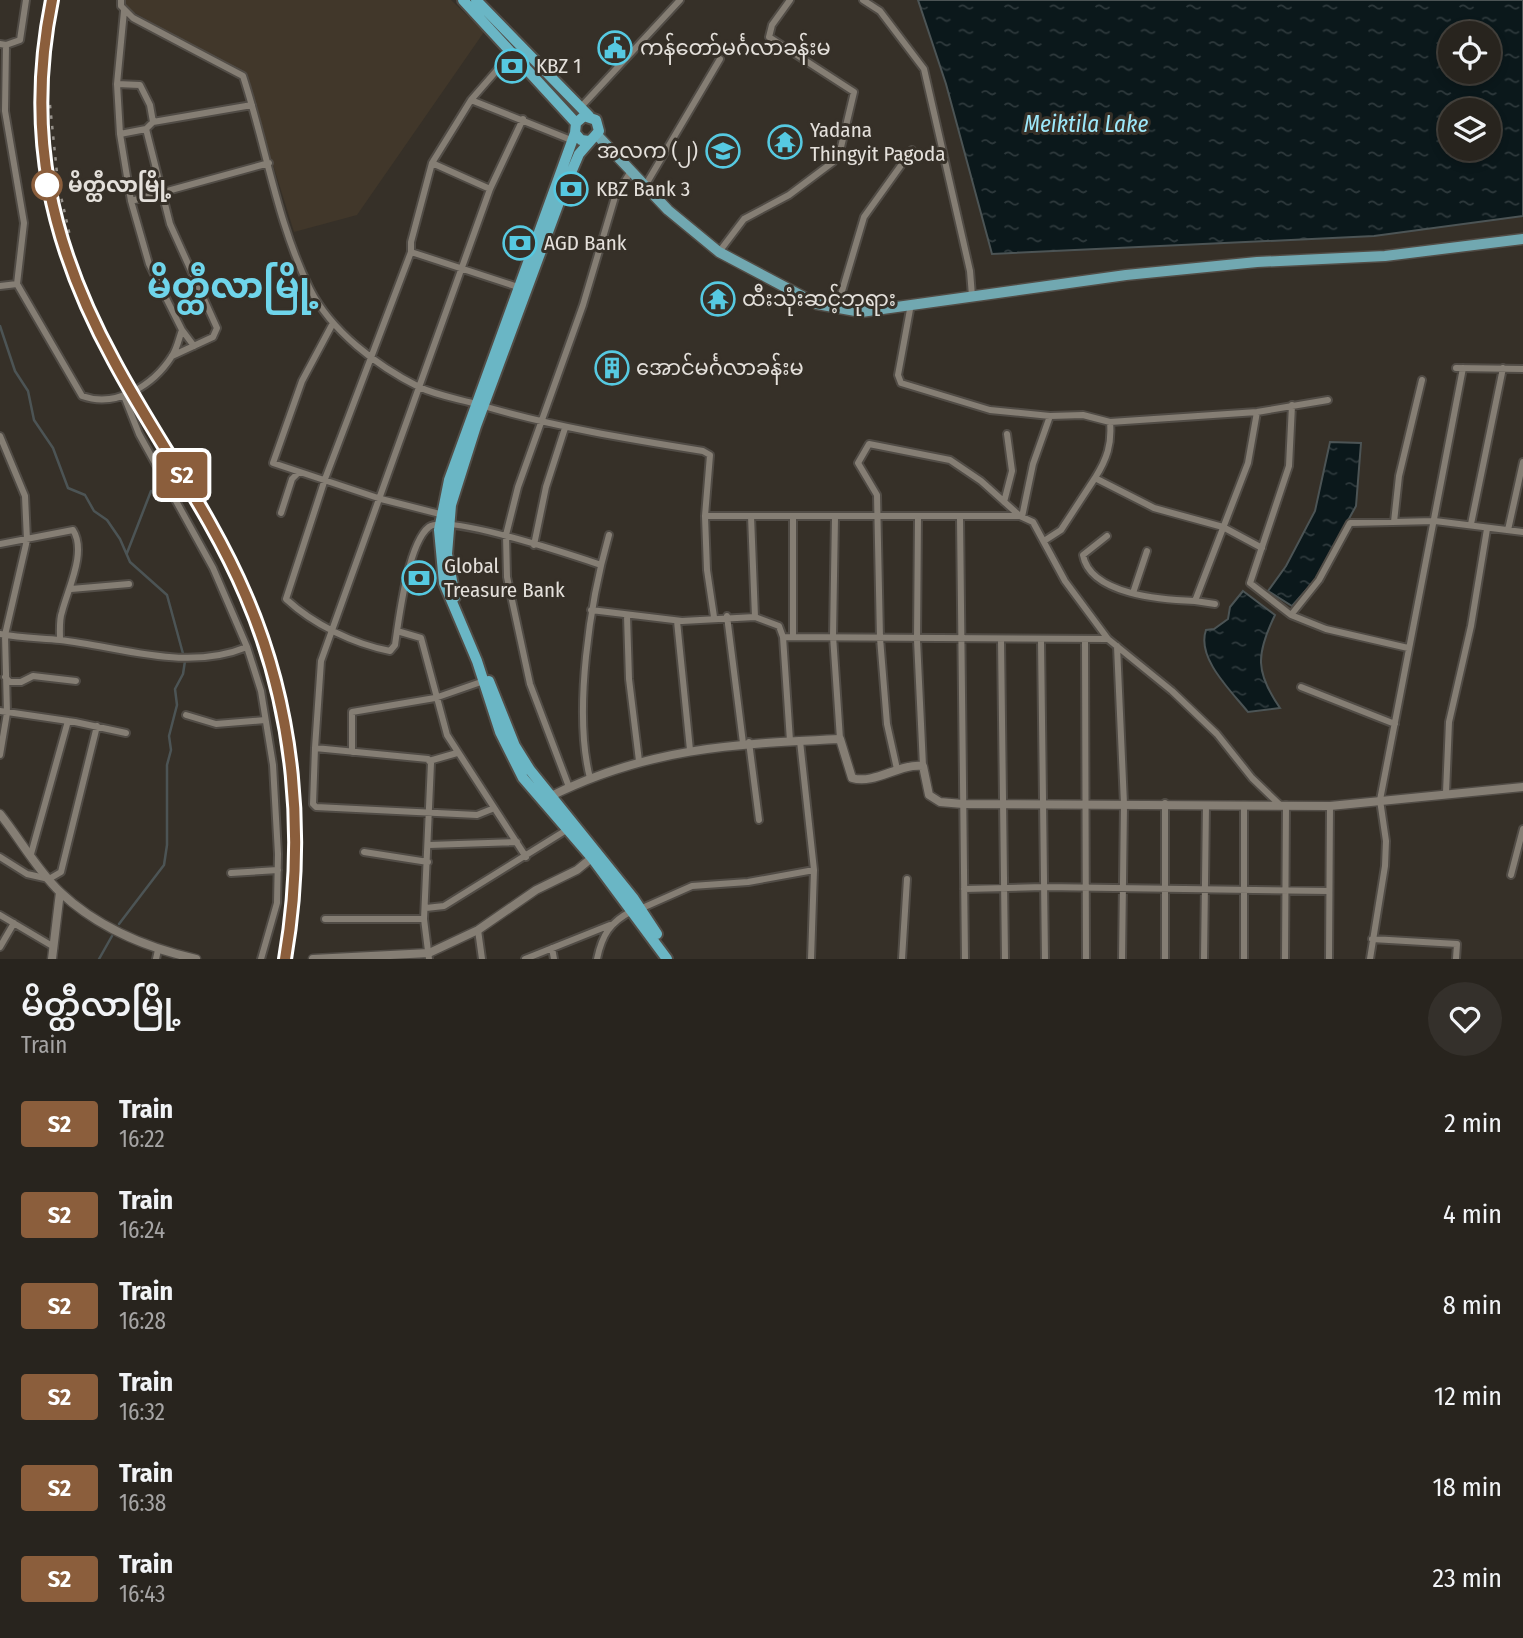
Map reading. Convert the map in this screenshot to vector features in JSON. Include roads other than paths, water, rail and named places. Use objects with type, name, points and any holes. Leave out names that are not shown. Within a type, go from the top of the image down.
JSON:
[{"type":"highway","points":[[463,0],[581,140],[593,138]]},
{"type":"highway","points":[[476,0],[584,112],[598,123],[593,138],[579,154],[522,288]]},
{"type":"highway","points":[[584,112],[574,132],[480,405],[445,519],[447,554],[460,617],[477,662],[488,681],[515,746],[530,771],[568,829],[594,855]]},
{"type":"highway","points":[[477,662],[481,682],[511,756],[523,778],[548,797],[674,959]]},
{"type":"highway","points":[[636,910],[667,959]]},
{"type":"main road","points":[[593,138],[631,170],[668,210],[719,252],[817,304],[861,312],[1248,262],[1385,256],[1523,239]]},
{"type":"street","points":[[26,0],[20,40],[3,45],[5,111],[24,223],[17,284],[77,392],[98,402],[124,397],[173,356],[213,337],[217,327],[179,249],[146,129]]},
{"type":"street","points":[[121,0],[124,11],[117,84],[120,134],[131,201],[149,264],[182,330],[194,346]]},
{"type":"street","points":[[584,112],[680,0]]},
{"type":"street","points":[[719,252],[744,219],[789,195],[833,162],[845,135],[854,92],[769,37],[772,25],[790,0]]},
{"type":"street","points":[[863,0],[880,11],[924,69],[970,271],[972,296]]},
{"type":"street","points":[[124,11],[243,76],[292,248],[311,291],[333,323],[371,357],[419,387],[480,405],[565,428],[710,455],[705,516],[707,570],[714,617]]},
{"type":"street","points":[[445,519],[429,527],[415,546],[397,631],[390,651],[365,646],[332,630],[286,599],[324,479],[411,252],[411,242],[432,163],[471,100],[511,54]]},
{"type":"street","points":[[645,186],[720,60]]},
{"type":"street","points":[[117,84],[139,85],[150,105],[153,122]]},
{"type":"street","points":[[471,100],[523,119],[574,132]]},
{"type":"street","points":[[120,134],[146,129],[153,122],[252,105]]},
{"type":"street","points":[[492,809],[477,815],[316,807],[313,804],[315,748],[321,661],[464,269],[490,189],[523,119]]},
{"type":"street","points":[[837,308],[864,217],[912,150]]},
{"type":"street","points":[[131,201],[269,163]]},
{"type":"street","points":[[432,163],[490,189]]},
{"type":"street","points":[[569,787],[530,684],[507,577],[506,535],[518,488],[543,423],[615,197],[631,170]]},
{"type":"street","points":[[411,252],[522,288]]},
{"type":"street","points":[[0,286],[17,284]]},
{"type":"street","points":[[911,304],[898,375],[901,383],[990,410],[1049,416],[1083,415],[1110,422],[1257,412],[1328,400]]},
{"type":"street","points":[[333,323],[302,381],[273,463],[445,519],[601,565]]},
{"type":"street","points":[[173,356],[182,330]]},
{"type":"street","points":[[1370,959],[1371,939],[1385,866],[1386,841],[1380,800],[1435,521],[1460,368],[1523,369]]},
{"type":"street","points":[[1471,524],[1503,368]]},
{"type":"street","points":[[1394,522],[1399,476],[1422,380]]},
{"type":"street","points":[[124,397],[139,434],[213,568],[247,647],[261,691],[273,765],[278,870],[277,903],[261,959]]},
{"type":"street","points":[[1292,405],[1289,466],[1250,583],[1292,615],[1326,629],[1408,648]]},
{"type":"street","points":[[1195,601],[1248,463],[1257,412]]},
{"type":"street","points":[[1021,516],[1033,464],[1049,416]]},
{"type":"street","points":[[1044,541],[1061,530],[1104,464],[1112,440],[1110,422]]},
{"type":"street","points":[[534,545],[546,487],[565,428]]},
{"type":"street","points":[[1004,502],[1012,471],[1007,433]]},
{"type":"street","points":[[0,436],[25,496],[27,540],[2,635],[5,677],[0,755]]},
{"type":"street","points":[[897,769],[887,723],[880,638],[877,495],[858,466],[869,444],[950,460],[1021,516],[1033,522],[1065,581],[1108,639],[1217,734],[1252,778],[1283,806],[1285,959]]},
{"type":"street","points":[[1508,530],[1523,462]]},
{"type":"street","points":[[281,513],[292,479],[299,472]]},
{"type":"street","points":[[1095,478],[1154,508],[1223,527],[1262,548]]},
{"type":"street","points":[[705,516],[1021,516]]},
{"type":"street","points":[[751,516],[755,617]]},
{"type":"street","points":[[793,517],[793,636]]},
{"type":"street","points":[[835,517],[833,636],[840,739],[852,778],[865,780],[897,769],[923,766]]},
{"type":"street","points":[[918,517],[917,640],[923,766],[929,795],[940,802],[1330,806],[1523,787]]},
{"type":"street","points":[[960,517],[965,959]]},
{"type":"street","points":[[1292,615],[1319,580],[1350,523],[1435,521],[1523,532]]},
{"type":"street","points":[[1446,793],[1449,722],[1471,626],[1488,529]]},
{"type":"street","points":[[0,544],[73,530],[78,541],[71,589],[61,614],[60,640]]},
{"type":"street","points":[[590,778],[582,748],[590,610],[609,535]]},
{"type":"street","points":[[1107,536],[1087,550],[1083,560],[1097,576],[1152,599],[1215,604]]},
{"type":"street","points":[[1133,593],[1147,551]]},
{"type":"street","points":[[71,589],[129,584]]},
{"type":"street","points":[[590,610],[677,621],[727,616],[755,617],[779,626],[783,637],[790,741]]},
{"type":"street","points":[[626,616],[629,679],[639,761]]},
{"type":"street","points":[[727,616],[759,820]]},
{"type":"street","points":[[677,621],[690,750]]},
{"type":"street","points":[[397,631],[421,638],[447,735],[492,809],[526,857]]},
{"type":"street","points":[[2,635],[60,640],[179,660],[224,657],[247,647]]},
{"type":"street","points":[[783,637],[1041,641],[1108,639]]},
{"type":"street","points":[[1001,640],[1005,959]]},
{"type":"street","points":[[1085,640],[1086,959]]},
{"type":"street","points":[[1041,641],[1045,959]]},
{"type":"street","points":[[1117,646],[1124,804],[1122,959]]},
{"type":"street","points":[[5,677],[10,682],[21,682],[33,676],[76,681]]},
{"type":"street","points":[[352,751],[352,712],[435,698],[481,682]]},
{"type":"street","points":[[1301,687],[1395,724]]},
{"type":"street","points":[[4,712],[126,733]]},
{"type":"street","points":[[186,715],[216,724],[265,720]]},
{"type":"street","points":[[31,855],[68,721]]},
{"type":"street","points":[[0,857],[27,874],[49,879],[61,872],[70,845],[81,785],[97,726]]},
{"type":"street","points":[[548,797],[590,778],[639,761],[690,750],[746,743],[840,739]]},
{"type":"street","points":[[800,741],[814,870],[811,959]]},
{"type":"street","points":[[315,748],[429,761],[457,753]]},
{"type":"street","points":[[429,761],[430,814],[425,919],[429,956]]},
{"type":"street","points":[[1165,803],[1165,959]]},
{"type":"street","points":[[1204,959],[1206,804]]},
{"type":"street","points":[[1244,806],[1244,959]]},
{"type":"street","points":[[1329,959],[1330,806]]},
{"type":"street","points":[[0,814],[60,892],[109,927],[157,955],[196,959]]},
{"type":"street","points":[[426,908],[444,906],[568,829]]},
{"type":"street","points":[[1511,875],[1523,829]]},
{"type":"street","points":[[429,845],[517,842]]},
{"type":"street","points":[[364,852],[428,862]]},
{"type":"street","points":[[313,959],[429,956],[478,930],[536,890],[577,870],[594,855]]},
{"type":"street","points":[[231,873],[278,870]]},
{"type":"street","points":[[525,959],[610,925],[636,910],[692,886],[748,882],[814,870]]},
{"type":"street","points":[[902,959],[907,878]]},
{"type":"street","points":[[964,889],[1086,887],[1329,891]]},
{"type":"street","points":[[52,959],[60,892]]},
{"type":"street","points":[[0,915],[54,947]]},
{"type":"street","points":[[325,919],[425,919]]},
{"type":"street","points":[[0,947],[14,923]]},
{"type":"street","points":[[597,959],[601,940],[610,925]]},
{"type":"street","points":[[478,930],[482,959]]},
{"type":"street","points":[[1371,939],[1457,944],[1456,959]]},
{"type":"street","points":[[552,948],[554,959]]},
{"type":"water","name":"Meiktila Lake","points":[[918,0],[1523,0],[1523,216],[1374,236],[992,254],[946,84]]},
{"type":"water","points":[[1330,442],[1361,443],[1356,506],[1315,580],[1292,606],[1268,591],[1286,566],[1315,511]]},
{"type":"water","points":[[1243,591],[1275,615],[1264,641],[1261,663],[1266,684],[1280,708],[1248,712],[1217,674],[1206,652],[1206,630],[1214,629],[1228,619],[1230,607]]},
{"type":"waterway","points":[[0,326],[15,371],[28,391],[34,420],[53,448],[68,488],[85,495],[94,511],[107,520],[120,539],[130,562],[167,595],[185,661],[183,674],[175,689],[177,705],[169,736],[171,750],[167,765],[167,845],[164,865],[119,924]]},
{"type":"waterway","points":[[127,553],[151,491]]},
{"type":"waterway","points":[[99,959],[112,936]]},
{"type":"railway","points":[[52,0],[44,49],[41,96],[43,142],[49,186],[74,274],[114,361],[232,565],[263,639],[276,684],[292,775],[295,821],[295,867],[285,959]]},
{"type":"railway","points":[[50,105],[58,183],[70,236]]},
{"type":"train","name":"S2","points":[[52,0],[40,79],[41,128],[47,185],[62,247],[79,292],[114,361],[195,498],[247,596],[272,675],[286,735],[294,788],[297,864],[294,908],[285,959]]},
{"type":"place","name":"ကန်တော်မင်္ဂလာခန်းမ","points":[[615,48]]},
{"type":"place","name":"KBZ 1","points":[[512,66]]},
{"type":"place","name":"Yadana Thingyit Pagoda","points":[[785,142]]},
{"type":"place","name":"အလက (၂)","points":[[723,151]]},
{"type":"place","name":"မိတ္ထီလာမြို့","points":[[47,185]]},
{"type":"place","name":"KBZ Bank 3","points":[[571,189]]},
{"type":"place","name":"AGD Bank","points":[[520,243]]},
{"type":"place","name":"ထီးသုံးဆင့်ဘုရား","points":[[718,299]]},
{"type":"place","name":"အောင်မင်္ဂလာခန်းမ","points":[[612,368]]},
{"type":"place","name":"Global Treasure Bank","points":[[419,578]]},
{"type":"district","name":"မိတ္ထီလာမြို့","points":[[233,286]]}]
